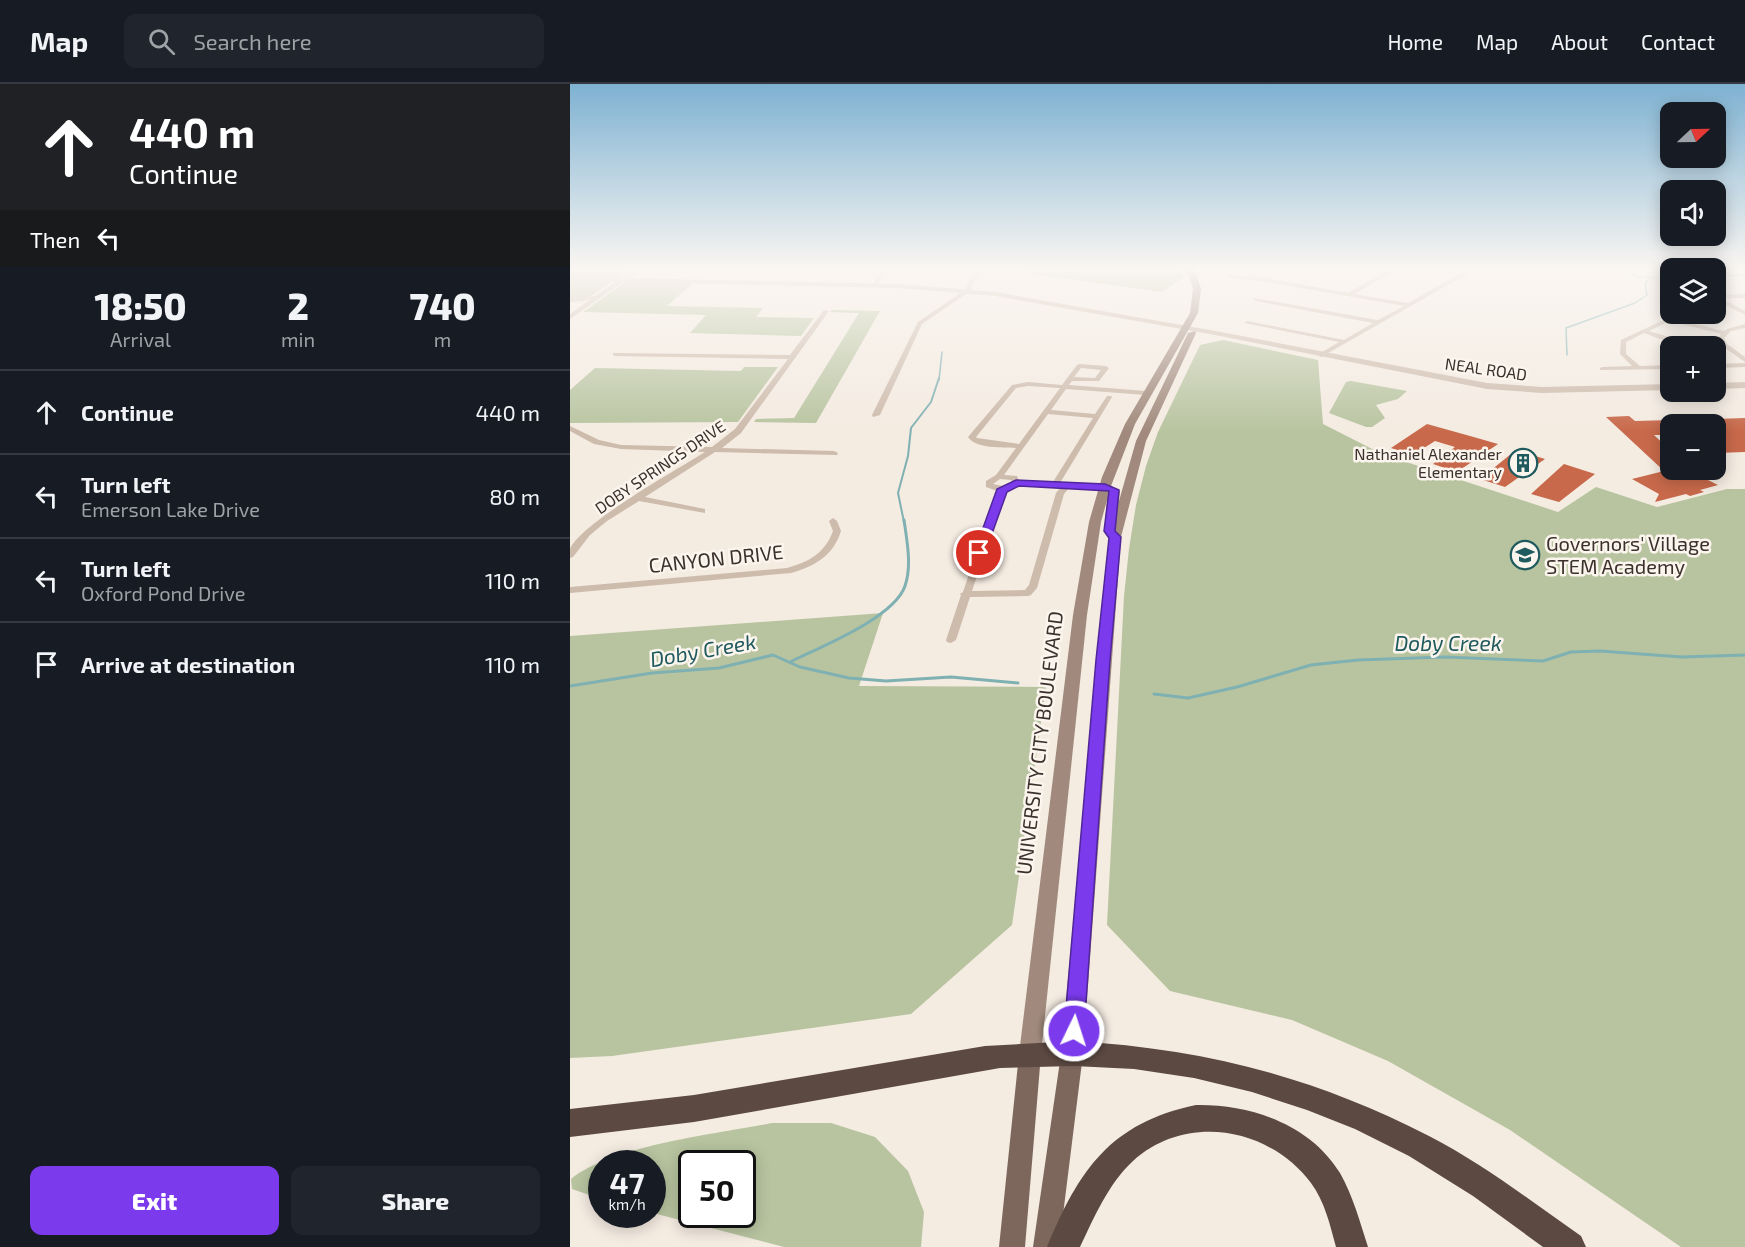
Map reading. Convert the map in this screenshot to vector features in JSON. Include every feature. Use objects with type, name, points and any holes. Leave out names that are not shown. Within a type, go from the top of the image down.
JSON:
[{"type":"highway","points":[[570,1123],[707,1106],[986,1058],[1030,1054],[1072,1054],[1197,1066],[1256,1079],[1305,1094],[1395,1134],[1470,1176],[1570,1247]]},
{"type":"highway","points":[[1063,1247],[1098,1182],[1124,1151],[1153,1132],[1186,1118],[1218,1116],[1250,1125],[1282,1138],[1316,1165],[1340,1204],[1352,1247]]},
{"type":"main road","name":"UNIVERSITY CITY BOULEVARD","points":[[1012,1247],[1030,1054],[1090,545],[1105,487],[1123,439],[1146,393],[1191,323]]},
{"type":"main road","name":"UNIVERSITY CITY BOULEVARD","points":[[1046,1247],[1072,1054],[1115,537],[1141,441],[1192,323]]},
{"type":"main road","points":[[1105,487],[1114,491],[1110,531],[1115,537]]},
{"type":"street","name":"DOBY SPRINGS DRIVE","points":[[570,555],[592,528],[731,437],[747,421],[817,323]]},
{"type":"street","points":[[876,415],[920,323]]},
{"type":"street","name":"NEAL ROAD","points":[[1164,323],[1463,383],[1512,389],[1660,387]]},
{"type":"street","points":[[1248,323],[1342,342]]},
{"type":"street","points":[[1321,355],[1376,323]]},
{"type":"street","points":[[1638,368],[1623,354],[1623,341],[1660,323]]},
{"type":"street","points":[[1689,324],[1724,333],[1745,326]]},
{"type":"street","points":[[1643,331],[1660,336]]},
{"type":"street","points":[[1724,333],[1721,338],[1724,345],[1745,360]]},
{"type":"street","points":[[615,354],[792,357]]},
{"type":"street","points":[[1726,366],[1745,365]]},
{"type":"street","points":[[1602,369],[1660,367]]},
{"type":"street","points":[[999,477],[1070,379]]},
{"type":"street","points":[[1021,446],[979,442],[974,441],[972,437],[1014,386],[1028,384],[1146,393]]},
{"type":"street","points":[[1726,386],[1745,385]]},
{"type":"street","points":[[1054,485],[1109,397]]},
{"type":"street","points":[[1046,412],[1097,416]]},
{"type":"street","points":[[570,428],[594,441],[610,446],[834,453]]},
{"type":"street","points":[[1016,483],[1014,478],[999,477],[990,481],[989,485],[1002,489],[1011,488],[1016,483],[1105,487]]},
{"type":"street","points":[[964,594],[1028,593],[1034,586],[1059,493],[1067,485]]},
{"type":"street","points":[[951,640],[964,594],[1002,489]]},
{"type":"street","points":[[638,498],[702,511]]},
{"type":"street","name":"CANYON DRIVE","points":[[570,590],[789,571],[816,561],[827,552],[836,534],[836,526],[832,521]]},
{"type":"green space","points":[[699,323],[810,323],[801,336],[690,333]]},
{"type":"green space","points":[[853,323],[873,323],[816,423],[754,422],[756,419],[794,418]]},
{"type":"green space","points":[[1223,340],[1318,360],[1323,424],[1382,454],[1558,512],[1596,487],[1657,507],[1727,489],[1745,489],[1745,1247],[1681,1247],[1510,1130],[1388,1061],[1292,1020],[1170,991],[1107,925],[1124,596],[1136,505],[1158,432],[1200,345]]},
{"type":"green space","points":[[744,367],[778,367],[738,422],[570,423],[570,390],[595,368],[741,371]]},
{"type":"green space","points":[[1346,382],[1407,391],[1398,399],[1376,405],[1385,418],[1372,427],[1366,427],[1329,413]]},
{"type":"green space","points":[[883,613],[859,686],[1046,687],[1012,925],[911,1014],[612,1056],[570,1058],[570,636]]},
{"type":"green space","points":[[772,1123],[831,1123],[875,1137],[908,1171],[924,1212],[921,1247],[784,1247],[711,1228],[756,1228],[756,1150],[678,1150],[678,1219],[666,1216],[666,1150],[636,1150]]},
{"type":"green space","points":[[588,1168],[588,1195],[572,1189],[571,1179]]},
{"type":"building","points":[[1629,416],[1635,421],[1660,420],[1660,435],[1654,435],[1660,441],[1660,467],[1606,417]]},
{"type":"building","points":[[1745,418],[1745,452],[1726,453],[1726,419]]},
{"type":"building","points":[[1427,424],[1498,444],[1457,472],[1433,464],[1455,447],[1435,441],[1413,455],[1391,448]]},
{"type":"building","points":[[1516,450],[1545,459],[1505,487],[1480,479]]},
{"type":"building","points":[[1564,464],[1595,474],[1559,502],[1531,494]]},
{"type":"building","points":[[1660,472],[1660,480],[1708,480],[1718,485],[1700,490],[1704,492],[1690,496],[1686,494],[1655,502],[1659,494],[1632,479]]},
{"type":"waterway","points":[[1567,355],[1566,328],[1579,323]]},
{"type":"waterway","points":[[939,380],[942,352]]},
{"type":"waterway","points":[[904,522],[898,493],[908,456],[911,428],[931,402],[939,378]]},
{"type":"waterway","points":[[790,662],[837,640],[872,620],[898,598],[905,586],[908,570],[904,520]]},
{"type":"waterway","name":"Doby Creek","points":[[1154,694],[1188,698],[1237,687],[1311,665],[1358,660],[1445,657],[1543,661],[1571,652],[1600,651],[1682,657],[1745,655]]},
{"type":"waterway","name":"Doby Creek","points":[[570,686],[652,673],[719,668],[773,655],[800,667],[849,678],[886,681],[951,677],[1018,683]]},
{"type":"place","name":"Nathaniel Alexander Elementary","points":[[1523,463]]},
{"type":"place","name":"Governors' Village STEM Academy","points":[[1525,555]]},
{"type":"route","points":[[979,553],[1002,489],[1011,488],[1016,483],[1105,487],[1114,490],[1110,531],[1115,537],[1074,1031]]}]
